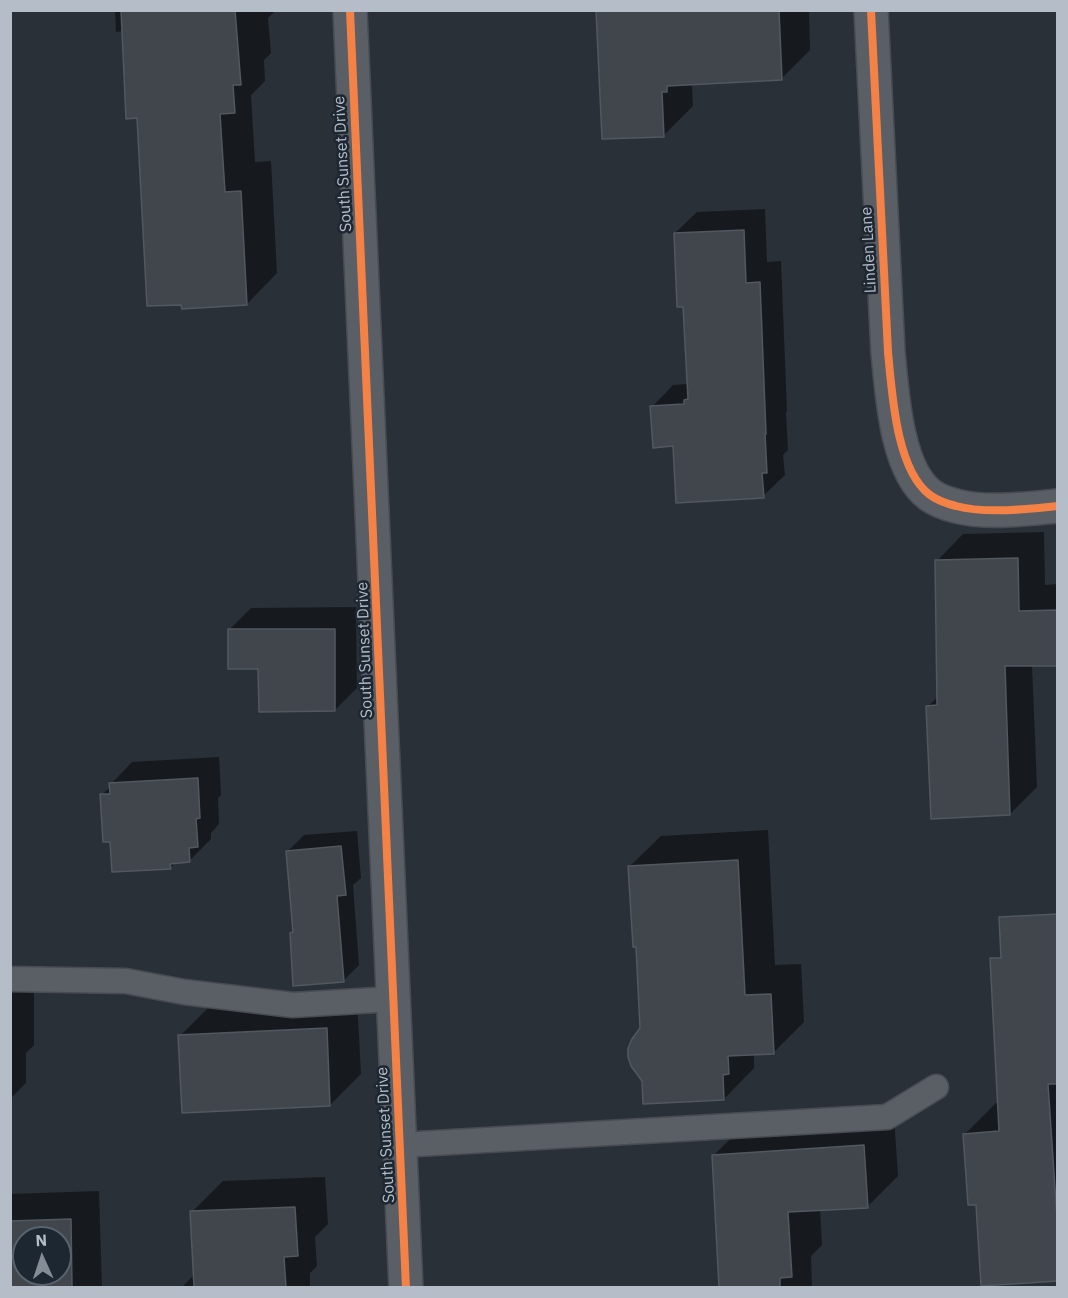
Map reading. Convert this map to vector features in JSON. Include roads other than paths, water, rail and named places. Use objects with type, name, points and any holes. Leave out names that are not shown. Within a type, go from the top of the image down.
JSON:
[{"type":"street","name":"South Sunset Drive","points":[[350,10],[406,1287]]},
{"type":"street","name":"Linden Lane","points":[[871,10],[891,391],[902,446],[910,470],[931,496],[958,507],[990,509],[1058,506]]},
{"type":"lane","points":[[10,979],[126,981],[184,992],[293,1005],[393,999]]},
{"type":"lane","points":[[400,1145],[887,1117],[936,1087]]}]
